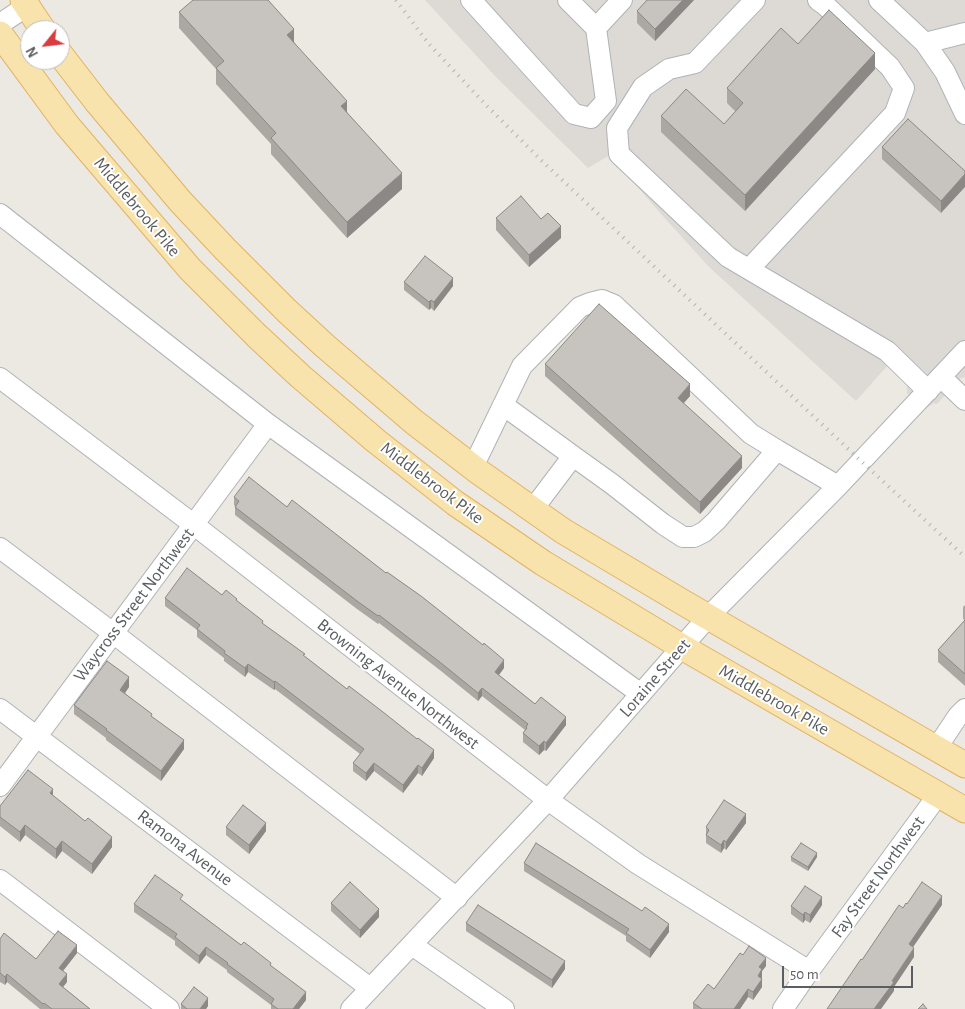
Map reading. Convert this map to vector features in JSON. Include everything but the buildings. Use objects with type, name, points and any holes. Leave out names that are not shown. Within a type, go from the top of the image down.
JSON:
[{"type":"main road","points":[[25,3],[36,20]]},
{"type":"main road","name":"Middlebrook Pike","points":[[0,34],[67,125],[190,269],[300,376],[376,441],[455,503],[543,563],[682,647],[965,810]]},
{"type":"main road","name":"Middlebrook Pike","points":[[70,67],[180,201],[225,249],[324,346],[414,422],[563,531],[965,765]]},
{"type":"main road","points":[[300,376],[324,346]]},
{"type":"street","points":[[471,0],[574,114],[591,118],[606,101],[596,28],[568,0]]},
{"type":"street","points":[[596,28],[622,0]]},
{"type":"street","points":[[755,0],[695,63],[669,69],[643,87],[616,128],[619,154],[728,257],[887,351],[934,384],[965,400]]},
{"type":"street","points":[[749,269],[895,113],[904,88],[890,67],[818,0]]},
{"type":"street","points":[[879,0],[925,43],[945,72],[965,114]]},
{"type":"street","points":[[0,24],[25,3]]},
{"type":"street","points":[[925,43],[965,34]]},
{"type":"street","points":[[0,214],[268,424],[641,694]]},
{"type":"street","points":[[473,467],[522,366],[580,307],[602,300],[614,305],[751,434],[838,486]]},
{"type":"street","name":"Loraine Street","points":[[351,1009],[548,800],[708,617],[838,486],[965,351]]},
{"type":"street","name":"Browning Avenue Northwest","points":[[0,378],[194,524],[548,800],[638,864],[809,971]]},
{"type":"street","points":[[503,405],[683,537],[694,537],[704,532],[716,521],[777,450]]},
{"type":"street","name":"Waycross Street Northwest","points":[[0,786],[268,424]]},
{"type":"street","points":[[532,509],[573,456]]},
{"type":"street","points":[[0,548],[457,898]]},
{"type":"street","name":"Ramona Avenue","points":[[0,709],[370,988]]},
{"type":"street","points":[[936,749],[958,716],[965,709]]},
{"type":"street","name":"Fay Street Northwest","points":[[783,1009],[938,795]]},
{"type":"street","points":[[0,880],[169,1009]]},
{"type":"street","points":[[412,945],[504,1009]]},
{"type":"shaded area","points":[[425,0],[965,0],[965,377],[961,378],[937,404],[934,403],[925,409],[907,393],[907,385],[903,377],[889,364],[856,401],[709,267],[610,155],[588,168],[496,77]]},
{"type":"railway","points":[[396,0],[428,43],[544,163],[965,557]]}]
